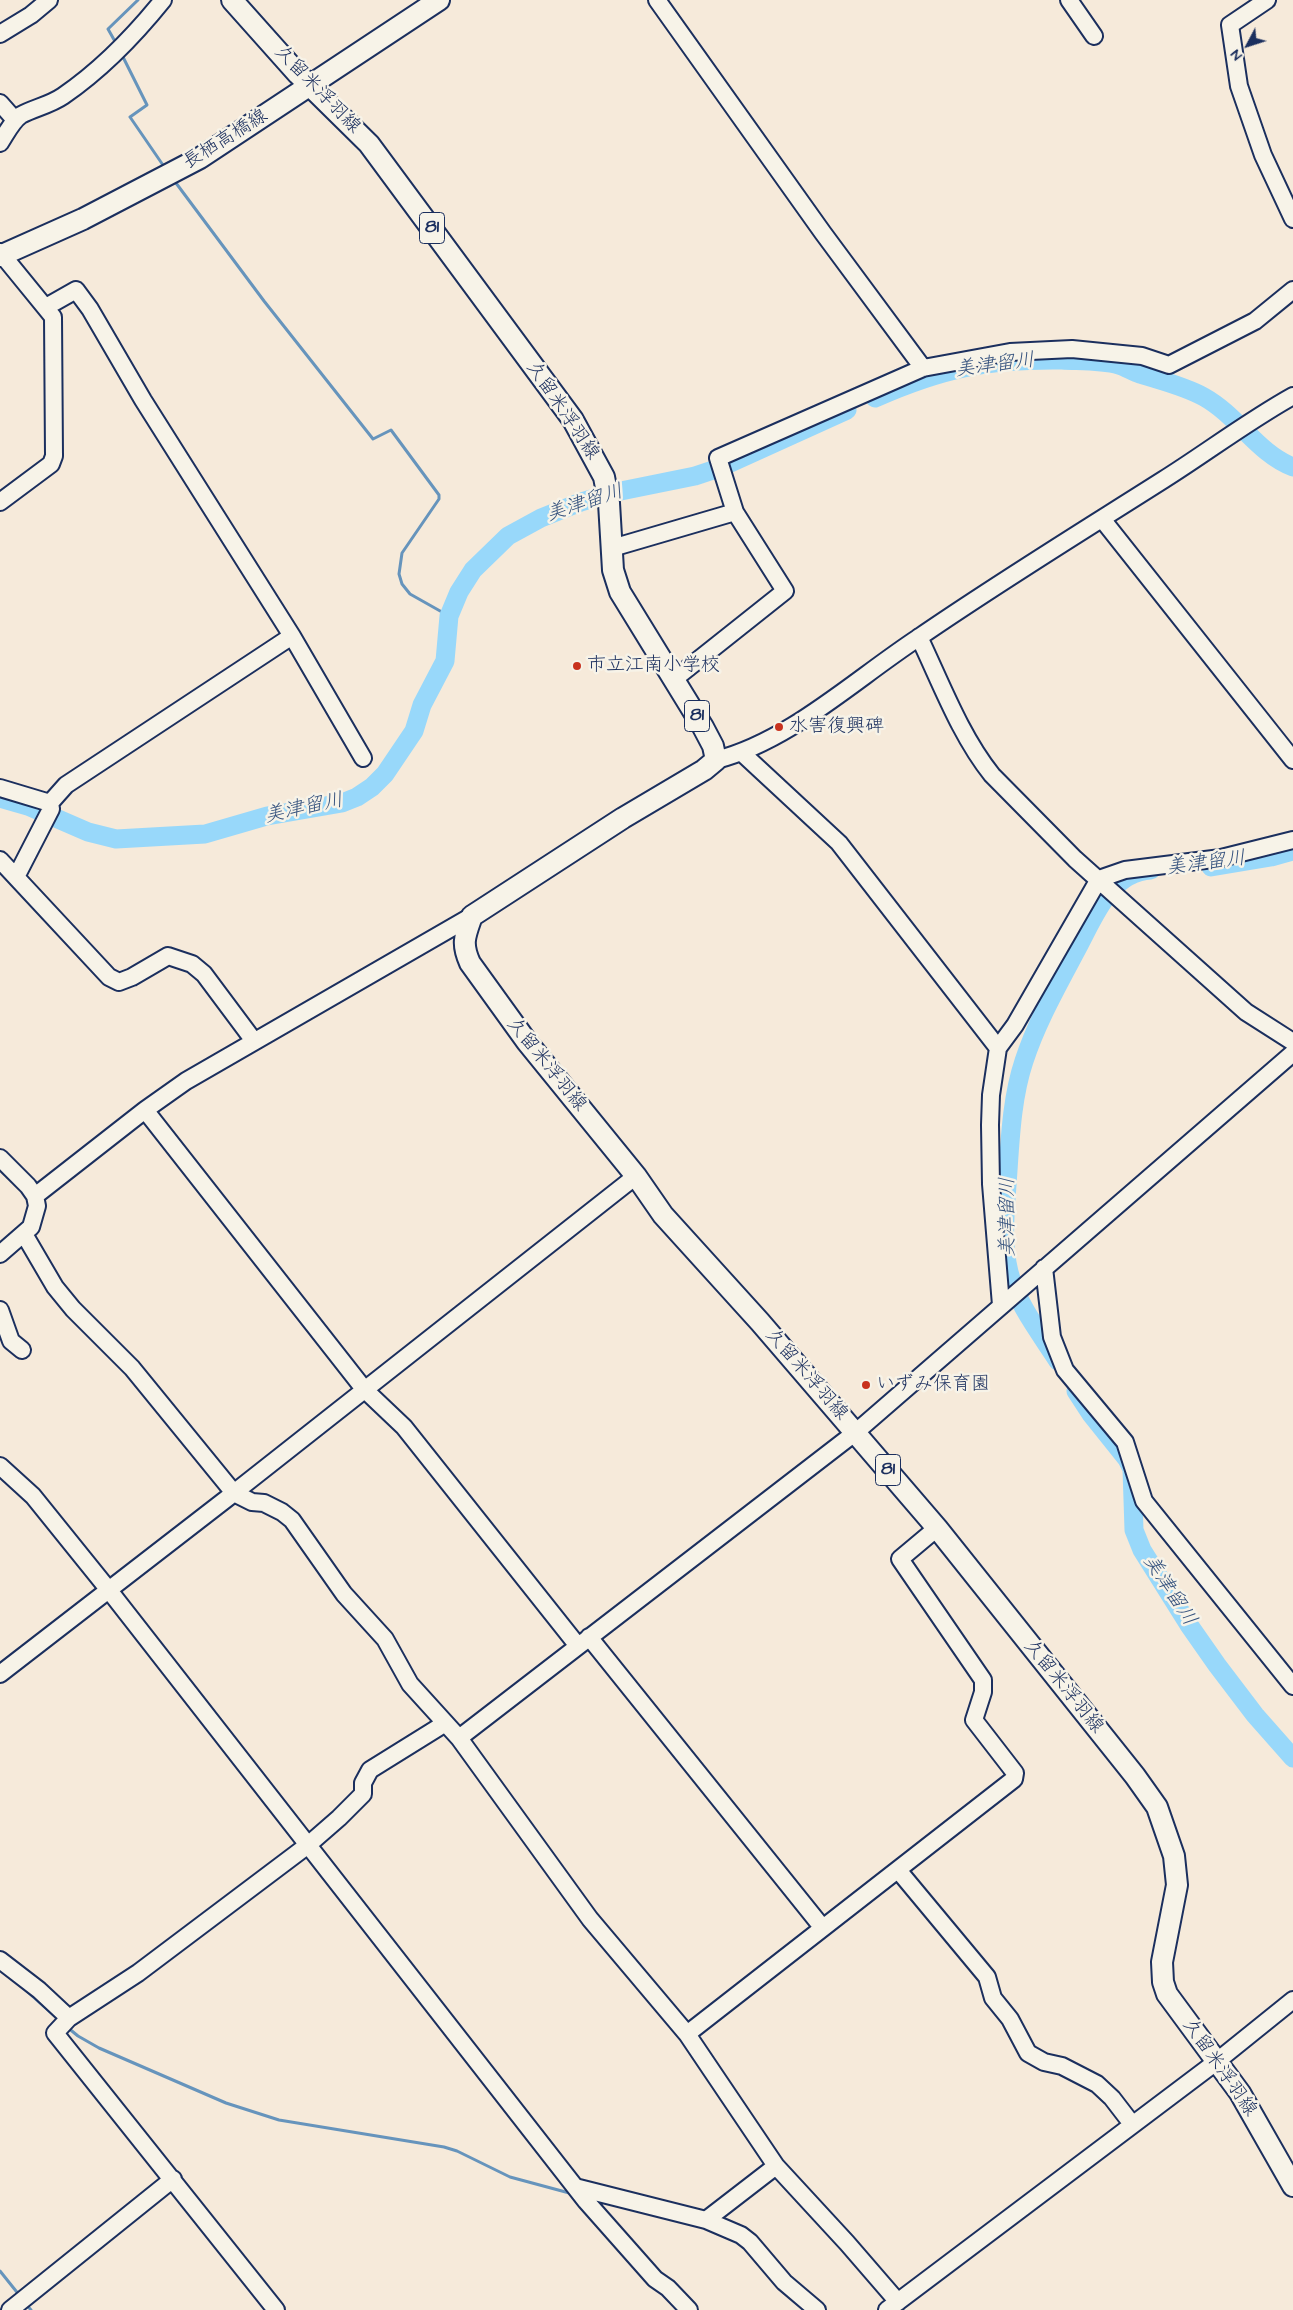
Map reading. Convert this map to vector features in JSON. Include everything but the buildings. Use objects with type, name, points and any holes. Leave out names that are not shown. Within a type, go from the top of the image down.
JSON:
[{"type":"main road","name":"久留米浮羽線","points":[[232,0],[298,74],[312,85],[369,144],[573,420],[604,477],[609,503],[613,570],[620,592],[703,727],[713,746],[716,760]]},
{"type":"main road","name":"長栖高橋線","points":[[1,254],[83,219],[200,158],[439,0]]},
{"type":"main road","points":[[472,916],[716,760]]},
{"type":"main road","name":"久留米浮羽線","points":[[472,916],[464,939],[464,950],[470,963],[527,1042],[636,1176],[663,1215],[856,1432],[937,1528],[1135,1776],[1157,1808],[1174,1856],[1178,1885],[1162,1962],[1163,1982],[1167,1994],[1240,2093],[1293,2186]]},
{"type":"street","points":[[0,34],[31,15],[49,0]]},
{"type":"street","points":[[0,143],[15,120],[62,96],[95,72],[141,27],[163,0]]},
{"type":"street","points":[[657,0],[822,233],[923,368]]},
{"type":"street","points":[[1068,0],[1094,36]]},
{"type":"street","points":[[1267,0],[1230,25],[1238,86],[1263,154],[1293,219]]},
{"type":"street","points":[[0,103],[15,120]]},
{"type":"street","points":[[0,502],[51,464],[54,456],[53,316],[1,254]]},
{"type":"street","points":[[46,307],[76,290],[90,309],[143,400],[292,636],[363,758]]},
{"type":"street","points":[[673,680],[785,591],[733,504],[718,458],[923,368],[1010,352],[1072,349],[1142,356],[1169,365],[1255,321],[1293,290]]},
{"type":"street","points":[[716,760],[742,753],[799,723],[919,637],[1220,444],[1270,409],[1293,396]]},
{"type":"street","points":[[612,548],[733,504]]},
{"type":"street","points":[[1102,519],[1293,760]]},
{"type":"street","points":[[16,877],[50,806],[66,785],[292,636]]},
{"type":"street","points":[[919,637],[958,720],[981,762],[1017,802],[1246,1012],[1293,1042]]},
{"type":"street","points":[[742,753],[839,844],[998,1048]]},
{"type":"street","points":[[0,788],[50,806]]},
{"type":"street","points":[[1001,1305],[990,1155],[991,1095],[998,1048],[1015,1025],[1101,881],[1125,870],[1222,858],[1293,840]]},
{"type":"street","points":[[0,860],[109,977],[119,982],[132,977],[168,956],[192,964],[204,974],[254,1041]]},
{"type":"street","points":[[35,1196],[145,1110],[186,1081],[472,916]]},
{"type":"street","points":[[459,1738],[856,1432],[1293,1053]]},
{"type":"street","points":[[145,1110],[364,1389],[404,1427],[822,1927]]},
{"type":"street","points":[[0,1158],[28,1186],[35,1196],[36,1214],[31,1227],[0,1254]]},
{"type":"street","points":[[0,1674],[235,1493],[364,1389],[636,1176]]},
{"type":"street","points":[[24,1234],[55,1287],[67,1302],[132,1368],[235,1493],[252,1502],[264,1503],[282,1512],[292,1520],[344,1594],[385,1639],[410,1684],[444,1724],[459,1738],[590,1919],[686,2034],[776,2166],[848,2243],[893,2306],[1216,2062],[1293,2000]]},
{"type":"street","points":[[1039,1273],[1052,1336],[1065,1370],[1125,1442],[1144,1501],[1293,1686]]},
{"type":"street","points":[[0,1310],[11,1340],[22,1350]]},
{"type":"street","points":[[0,1466],[33,1496],[108,1589],[580,2193],[655,2279],[668,2288],[690,2310]]},
{"type":"street","points":[[686,2034],[1014,1779],[1015,1773],[974,1720],[983,1692],[983,1680],[900,1558],[937,1528]]},
{"type":"street","points":[[276,2310],[55,2033],[65,2022],[138,1973],[308,1845],[340,1818],[363,1794],[363,1783],[370,1770],[444,1724]]},
{"type":"street","points":[[898,1870],[987,1977],[993,1998],[1010,2019],[1028,2052],[1044,2062],[1062,2066],[1097,2084],[1112,2098],[1132,2124]]},
{"type":"street","points":[[0,1960],[39,1990],[65,2022]]},
{"type":"street","points":[[706,2220],[776,2166]]},
{"type":"street","points":[[18,2303],[173,2179]]},
{"type":"street","points":[[580,2193],[706,2220],[742,2235],[784,2282],[817,2310]]},
{"type":"waterway","points":[[117,45],[108,29],[138,0]]},
{"type":"waterway","points":[[122,55],[147,105],[130,117],[165,168]]},
{"type":"waterway","points":[[173,179],[264,301],[373,439],[391,430],[439,495],[439,499],[402,553],[399,574],[402,584],[410,594],[449,616]]},
{"type":"waterway","name":"美津留川","points":[[875,398],[922,379],[966,367],[1036,360],[1112,363],[1204,397],[1227,414],[1269,453],[1293,467]]},
{"type":"waterway","name":"美津留川","points":[[0,798],[28,806],[88,832],[116,839],[205,834],[267,816],[342,803],[357,797],[372,787],[385,774],[414,731],[422,705],[445,661],[449,616],[459,592],[473,570],[508,536],[541,518],[581,502],[611,493],[695,476],[719,468],[847,410]]},
{"type":"waterway","name":"美津留川","points":[[1211,867],[1271,857],[1293,851]]},
{"type":"waterway","name":"美津留川","points":[[1058,1361],[1023,1307],[1013,1284],[1007,1262],[1005,1206],[1016,1091],[1035,1031],[1098,909],[1106,897],[1125,878],[1151,870]]},
{"type":"waterway","name":"美津留川","points":[[1076,1391],[1091,1414],[1127,1459],[1132,1469],[1134,1530],[1142,1550],[1189,1625],[1217,1665],[1255,1715],[1293,1758]]},
{"type":"waterway","points":[[20,1985],[60,2021]]},
{"type":"waterway","points":[[67,2027],[99,2048],[226,2103],[279,2120],[444,2147],[457,2151],[510,2177],[573,2194]]},
{"type":"waterway","points":[[0,2271],[20,2296]]},
{"type":"waterway","points":[[25,2303],[31,2310]]},
{"type":"place","name":"市立江南小学校","points":[[577,666]]},
{"type":"place","name":"水害復興碑","points":[[779,727]]},
{"type":"place","name":"いずみ保育園","points":[[866,1385]]}]
